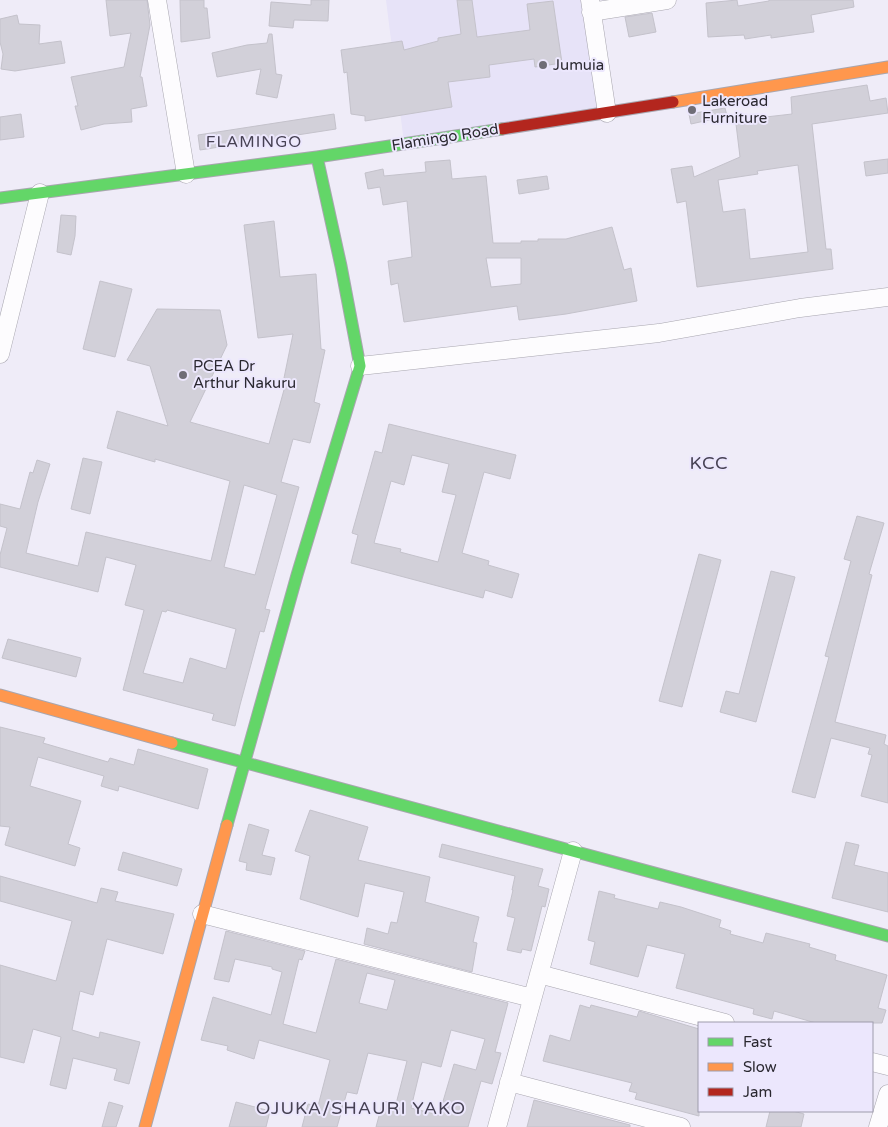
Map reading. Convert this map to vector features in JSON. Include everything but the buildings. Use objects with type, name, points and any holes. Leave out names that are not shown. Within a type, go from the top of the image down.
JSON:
[{"type":"street","points":[[157,0],[186,174]]},
{"type":"street","points":[[607,112],[591,6],[668,0]]},
{"type":"street","name":"Flamingo Road","points":[[0,198],[317,157],[888,67]]},
{"type":"street","points":[[145,1127],[202,914],[246,764],[297,575],[360,366],[341,266],[317,157]]},
{"type":"street","points":[[0,354],[40,193]]},
{"type":"street","points":[[360,366],[659,333],[800,308],[888,297]]},
{"type":"street","points":[[0,695],[246,764],[888,936]]},
{"type":"street","points":[[497,1127],[573,851]]},
{"type":"street","points":[[202,914],[532,998]]},
{"type":"street","points":[[539,974],[721,1022]]},
{"type":"street","points":[[873,1062],[888,1066]]},
{"type":"street","points":[[509,1082],[681,1127]]},
{"type":"street","points":[[878,1127],[888,1094]]},
{"type":"shaded area","points":[[386,0],[587,0],[604,112],[404,143]]},
{"type":"traffic: fast","points":[[0,198],[317,157],[502,129]]},
{"type":"traffic: fast","points":[[227,825],[297,575],[360,366],[341,266],[317,157]]},
{"type":"traffic: fast","points":[[172,743],[888,936]]},
{"type":"traffic: slow","points":[[673,102],[888,67]]},
{"type":"traffic: slow","points":[[0,695],[172,743]]},
{"type":"traffic: slow","points":[[145,1127],[227,825]]},
{"type":"traffic: jam","points":[[502,129],[673,102]]},
{"type":"place","name":"Jumuia","points":[[543,65]]},
{"type":"place","name":"Lakeroad Furniture","points":[[692,110]]},
{"type":"place","name":"PCEA Dr Arthur Nakuru","points":[[183,375]]},
{"type":"district","name":"FLAMINGO","points":[[254,142]]},
{"type":"district","name":"KCC","points":[[709,463]]},
{"type":"district","name":"OJUKA/SHAURI YAKO","points":[[361,1108]]}]
